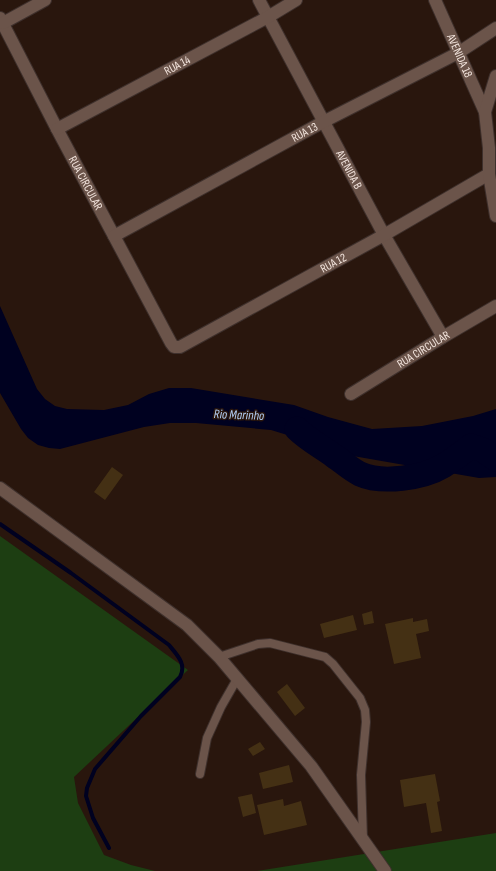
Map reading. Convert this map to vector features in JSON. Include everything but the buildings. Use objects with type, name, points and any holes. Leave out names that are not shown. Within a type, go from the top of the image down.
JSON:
[{"type":"street","points":[[1,20],[45,0]]},
{"type":"street","name":"AVENIDA B","points":[[259,0],[384,235],[443,337]]},
{"type":"street","name":"RUA 14","points":[[57,128],[268,17],[296,0]]},
{"type":"street","name":"AVENIDA 18","points":[[436,0],[485,112]]},
{"type":"street","name":"RUA CIRCULAR","points":[[1,20],[170,343],[174,347]]},
{"type":"street","name":"RUA 13","points":[[114,236],[323,122],[458,53],[496,28]]},
{"type":"street","points":[[496,76],[485,112],[489,148],[489,174],[496,216]]},
{"type":"street","name":"RUA 12","points":[[174,347],[180,347],[384,235],[489,174]]},
{"type":"street","name":"RUA CIRCULAR","points":[[351,394],[496,306]]},
{"type":"street","points":[[0,488],[187,625],[219,657],[311,766],[385,871]]},
{"type":"lane","points":[[219,657],[258,644],[270,643],[324,657],[338,670],[360,698],[365,710],[366,722],[361,775],[363,840]]},
{"type":"lane","points":[[200,774],[207,738],[221,707],[237,679]]},
{"type":"green space","points":[[0,536],[188,670],[74,777],[78,803],[104,855],[131,865],[155,871],[0,871]]},
{"type":"green space","points":[[496,833],[496,871],[257,871]]},
{"type":"water","points":[[0,306],[37,389],[45,399],[55,406],[67,409],[104,410],[128,405],[149,394],[169,388],[191,388],[294,405],[328,417],[372,429],[422,426],[473,416],[496,409],[496,477],[479,478],[353,456],[323,449],[297,438],[271,430],[196,423],[170,423],[144,427],[60,449],[38,445],[28,438],[21,429],[0,393]]},
{"type":"waterway","name":"Rio Marinho","points":[[297,429],[310,440],[356,472],[379,479],[402,478],[425,474],[443,466],[471,446],[483,450],[496,459]]},
{"type":"waterway","points":[[0,524],[71,573],[169,645],[178,656],[182,664],[182,672],[180,677],[141,716],[95,769],[87,788],[86,796],[93,818],[109,848]]}]
